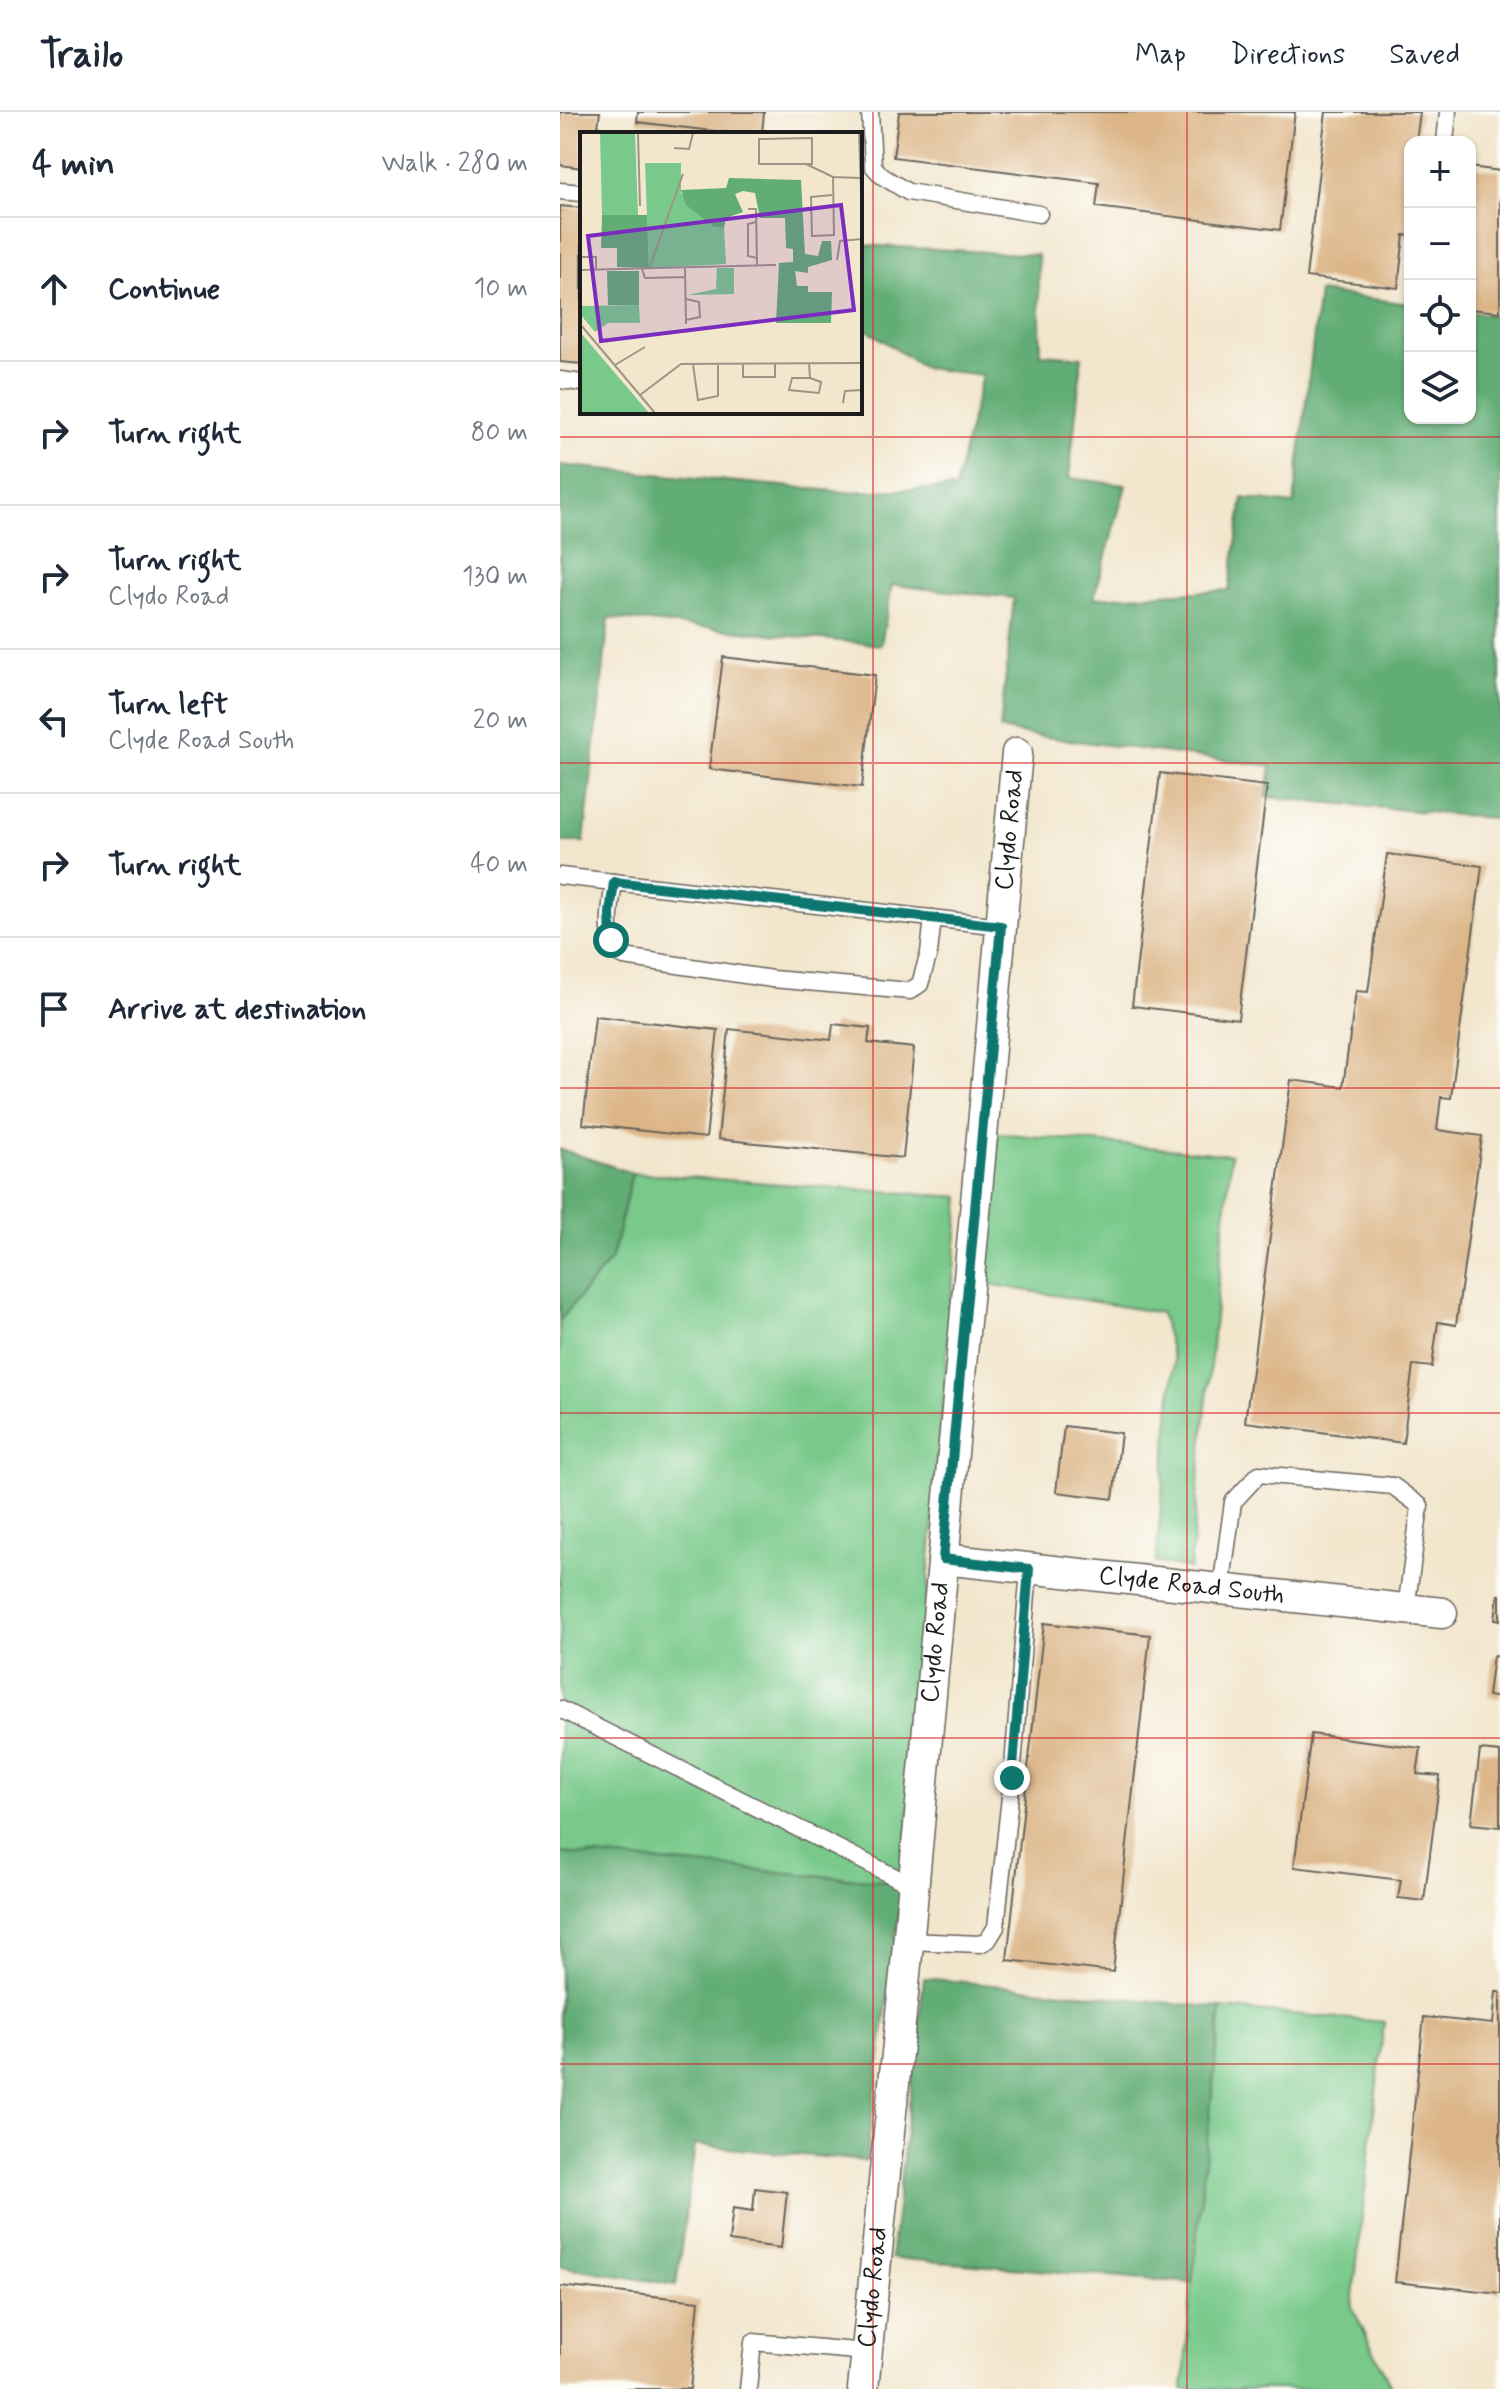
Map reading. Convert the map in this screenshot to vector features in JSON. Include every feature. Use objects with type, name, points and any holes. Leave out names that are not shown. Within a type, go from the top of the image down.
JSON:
[{"type":"street","name":"Clydo Road","points":[[863,2389],[908,1941],[1017,753]]},
{"type":"street","name":"Clyde Road South","points":[[943,1559],[1442,1613]]},
{"type":"lane","points":[[870,112],[873,166],[882,176],[908,192],[1039,214]]},
{"type":"lane","points":[[1446,136],[1448,112]]},
{"type":"lane","points":[[560,191],[580,193]]},
{"type":"lane","points":[[560,380],[580,383]]},
{"type":"lane","points":[[560,876],[1001,926]]},
{"type":"lane","points":[[614,882],[611,940],[616,952],[624,957],[772,979],[910,991],[920,984],[929,953],[933,918]]},
{"type":"lane","points":[[1221,1589],[1233,1502],[1259,1474],[1393,1486],[1420,1506],[1406,1609]]},
{"type":"lane","points":[[908,1941],[980,1944],[988,1940],[996,1927],[1029,1569]]},
{"type":"lane","points":[[560,1709],[913,1886]]},
{"type":"lane","points":[[748,2389],[753,2342],[867,2352]]},
{"type":"green space","points":[[865,245],[1038,255],[1041,354],[1082,357],[1069,478],[1126,485],[1094,598],[1229,590],[1243,498],[1294,504],[1319,292],[1404,303],[1404,424],[1476,424],[1476,313],[1500,316],[1500,819],[1267,797],[1271,766],[1000,729],[1014,598],[892,585],[881,645],[609,618],[584,842],[560,842],[560,465],[845,492],[955,488],[982,375],[924,368],[862,326]]},
{"type":"green space","points":[[998,1133],[1231,1155],[1190,1569],[1156,1562],[1174,1361],[1161,1313],[982,1283]]},
{"type":"green space","points":[[560,1149],[632,1173],[612,1258],[560,1320]]},
{"type":"green space","points":[[632,1173],[960,1197],[903,1883],[560,1853],[560,1320],[612,1258]]},
{"type":"green space","points":[[560,1853],[903,1883],[866,2161],[695,2145],[676,2285],[560,2266]]},
{"type":"green space","points":[[924,1978],[1221,2008],[1192,2283],[891,2258]]},
{"type":"green space","points":[[1221,2008],[1384,2022],[1352,2307],[1392,2389],[1183,2389]]},
{"type":"building","points":[[560,112],[600,112],[597,132],[580,132],[580,168],[560,165]]},
{"type":"building","points":[[638,112],[764,112],[762,132],[721,132],[637,122]]},
{"type":"building","points":[[899,112],[1295,112],[1280,230],[1096,207],[1099,183],[893,157]]},
{"type":"building","points":[[1326,112],[1420,112],[1417,136],[1404,136],[1404,235],[1398,288],[1306,277]]},
{"type":"building","points":[[1476,168],[1500,171],[1500,312],[1476,310]]},
{"type":"building","points":[[560,206],[580,208],[580,364],[560,362]]},
{"type":"building","points":[[723,657],[875,675],[862,787],[709,769]]},
{"type":"building","points":[[1160,773],[1267,786],[1238,1019],[1132,1006]]},
{"type":"building","points":[[1387,854],[1482,866],[1451,1098],[1441,1097],[1437,1130],[1482,1136],[1456,1325],[1438,1322],[1432,1367],[1413,1365],[1403,1443],[1245,1422],[1291,1080],[1343,1087],[1356,991],[1368,992]]},
{"type":"building","points":[[595,1016],[718,1030],[706,1138],[583,1124]]},
{"type":"building","points":[[833,1024],[870,1028],[868,1043],[914,1048],[903,1158],[718,1139],[729,1029],[831,1040]]},
{"type":"building","points":[[1064,1426],[1121,1433],[1113,1499],[1056,1492]]},
{"type":"building","points":[[1500,1595],[1500,1620],[1495,1619]]},
{"type":"building","points":[[1044,1623],[1150,1635],[1113,1972],[1007,1960]]},
{"type":"building","points":[[1493,1656],[1500,1657],[1500,1698],[1488,1696]]},
{"type":"building","points":[[1311,1734],[1421,1748],[1417,1774],[1440,1776],[1424,1901],[1398,1898],[1401,1880],[1294,1867]]},
{"type":"building","points":[[1480,1750],[1500,1752],[1500,1827],[1471,1824]]},
{"type":"building","points":[[1496,1992],[1500,1992],[1500,2293],[1395,2282],[1424,2017],[1493,2024]]},
{"type":"building","points":[[755,2188],[787,2192],[781,2248],[729,2241],[733,2208],[753,2211]]},
{"type":"building","points":[[560,2286],[699,2301],[690,2389],[560,2389]]},
{"type":"route","points":[[611,940],[614,882],[1001,926],[943,1559],[1029,1569],[1012,1778]]}]
